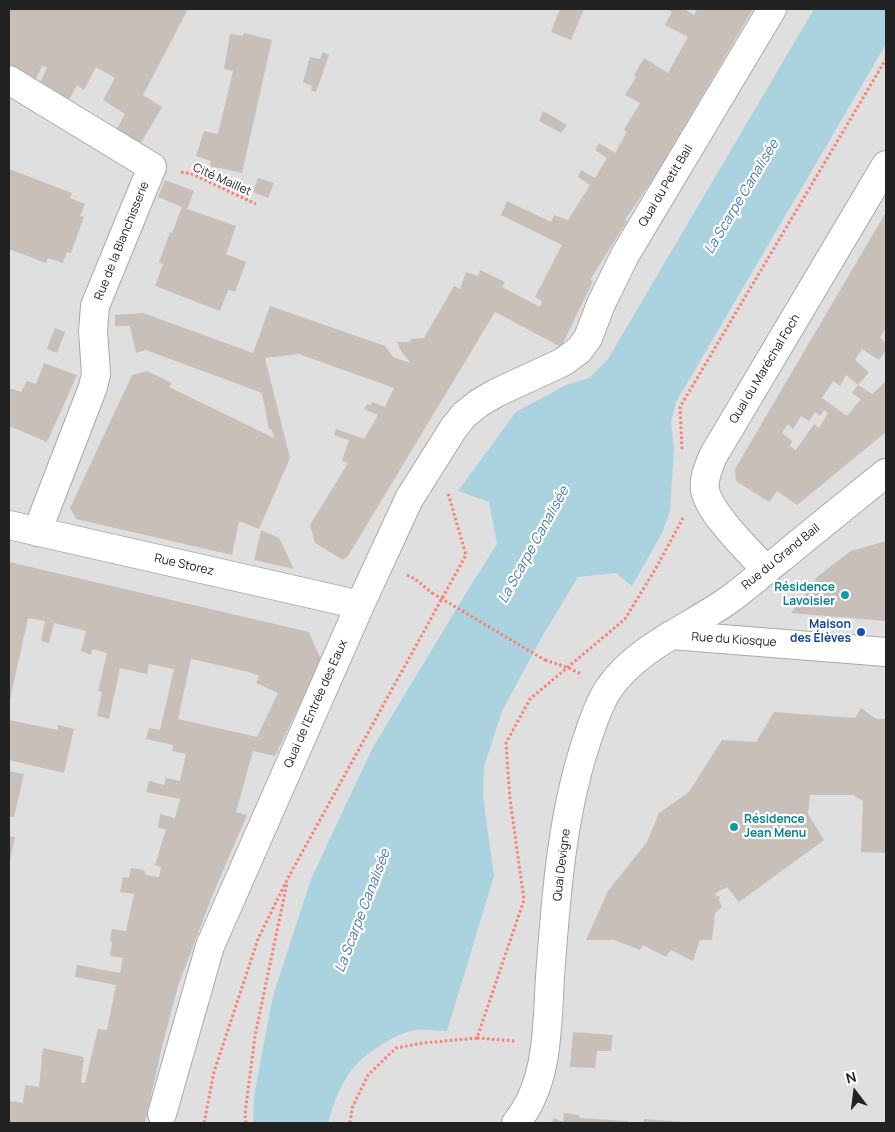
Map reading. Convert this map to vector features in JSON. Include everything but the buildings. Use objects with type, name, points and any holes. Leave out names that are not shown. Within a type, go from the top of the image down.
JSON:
[{"type":"street","name":"Quai du Petit Bail","points":[[563,362],[579,350],[588,338],[601,304],[624,255],[772,9]]},
{"type":"street","name":"Rue de la Blanchisserie","points":[[9,80],[152,167],[95,306],[93,331],[96,374],[93,388],[37,532]]},
{"type":"street","name":"Quai du Maréchal Foch","points":[[766,570],[714,509],[708,499],[705,488],[706,474],[713,456],[886,165]]},
{"type":"street","name":"Quai de l'Entrée des Eaux","points":[[162,1114],[210,946],[360,605],[409,499],[452,429],[464,415],[478,403],[496,392],[563,362]]},
{"type":"street","name":"Rue du Grand Bail","points":[[671,635],[731,598],[886,473]]},
{"type":"street","name":"Rue Storez","points":[[9,525],[360,605]]},
{"type":"street","name":"Rue du Kiosque","points":[[671,635],[886,652]]},
{"type":"street","name":"Quai Devigne","points":[[516,1123],[533,1095],[541,1071],[562,854],[583,751],[594,720],[609,688],[626,668],[671,635]]},
{"type":"path","points":[[682,452],[680,407],[886,59]]},
{"type":"path","name":"Cité Maillet","points":[[152,167],[192,174],[256,204]]},
{"type":"path","points":[[204,1123],[214,1072],[258,939],[288,878],[466,555],[448,492],[452,485]]},
{"type":"path","points":[[477,1038],[524,900],[510,799],[506,743],[530,699],[625,619],[656,568],[678,525],[679,516]]},
{"type":"path","points":[[415,579],[432,593],[545,660],[569,668]]},
{"type":"path","points":[[246,1123],[245,1114],[255,1036],[288,878]]},
{"type":"path","points":[[350,1123],[352,1108],[368,1075],[396,1048],[423,1043],[477,1038],[545,1044]]},
{"type":"shaded area","points":[[9,9],[886,9],[886,1123],[9,1123]]},
{"type":"water","name":"La Scarpe Canalisée","points":[[814,9],[886,9],[886,44],[676,402],[671,423],[674,449],[670,511],[662,533],[632,586],[616,573],[578,577],[543,635],[502,711],[484,767],[483,796],[494,876],[447,1031],[416,1030],[408,1032],[391,1039],[366,1055],[354,1067],[341,1087],[328,1123],[253,1123],[254,1096],[273,996],[311,879],[372,749],[497,544],[489,502],[458,491],[516,412],[566,385],[589,378],[608,359]]},
{"type":"place","name":"Résidence Lavoisier","points":[[845,595]]},
{"type":"place","name":"Maison des Élèves","points":[[861,632]]},
{"type":"place","name":"Résidence Jean Menu","points":[[734,827]]}]
